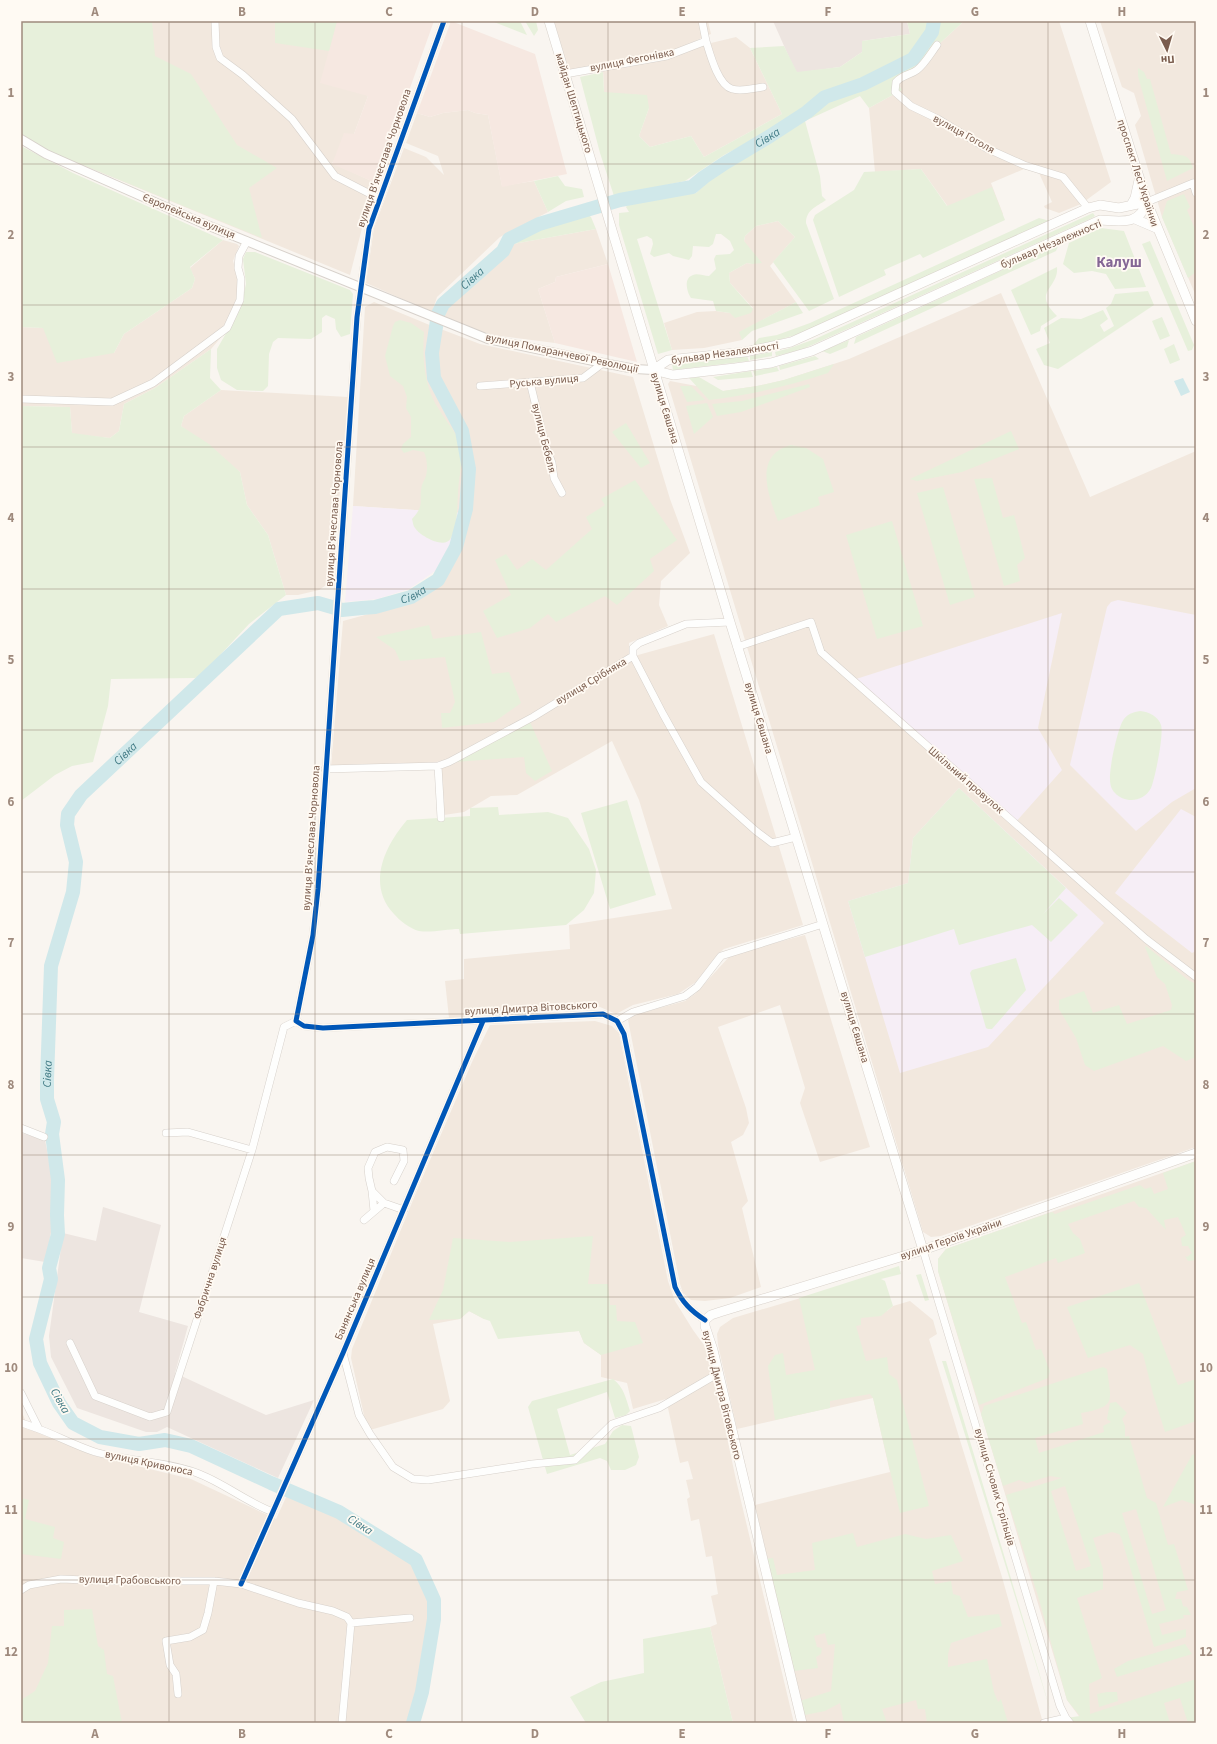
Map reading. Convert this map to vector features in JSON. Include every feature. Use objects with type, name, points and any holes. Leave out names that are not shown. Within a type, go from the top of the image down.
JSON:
[{"type":"main road","name":"майдан Шептицького","points":[[549,21],[599,185]]},
{"type":"main road","name":"проспект Лесі Українки","points":[[1090,21],[1156,228],[1196,321]]},
{"type":"main road","points":[[1131,205],[1135,198],[1140,179]]},
{"type":"main road","name":"вулиця Євшана","points":[[599,185],[653,370],[737,647],[923,1250]]},
{"type":"main road","points":[[1147,202],[1144,210],[1135,218],[1156,228]]},
{"type":"main road","name":"бульвар Незалежності","points":[[653,370],[668,360],[745,352],[791,342],[1088,208],[1100,205],[1116,208],[1147,202]]},
{"type":"main road","name":"бульвар Незалежності","points":[[653,370],[673,375],[764,364],[812,351],[1100,220],[1125,221],[1135,218]]},
{"type":"main road","name":"вулиця Героїв України","points":[[705,1320],[711,1315],[720,1312],[923,1250],[1196,1153]]},
{"type":"main road","name":"вулиця Дмитра Вітовського","points":[[705,1320],[705,1326],[719,1373],[802,1723]]},
{"type":"street","points":[[215,21],[216,48],[220,58],[243,74],[292,119],[335,176],[380,199]]},
{"type":"street","name":"вулиця В'ячеслава Чорновола","points":[[296,1021],[313,935],[318,889],[325,769],[360,287],[369,229],[444,21]]},
{"type":"street","points":[[702,21],[706,41],[721,79],[727,86],[732,89],[743,90],[763,87]]},
{"type":"street","name":"вулиця Фегонівка","points":[[565,74],[667,56],[706,41]]},
{"type":"street","name":"вулиця Гоголя","points":[[937,45],[920,68],[914,72],[906,74],[896,82],[895,92],[911,106],[938,119],[986,148],[1024,165],[1063,177],[1088,208]]},
{"type":"street","name":"Європейська вулиця","points":[[21,139],[46,154],[68,164],[247,241],[360,287]]},
{"type":"street","points":[[1147,202],[1192,183],[1196,193]]},
{"type":"street","points":[[21,399],[112,402],[152,384],[227,328],[240,300],[241,279],[238,268],[238,256],[247,241]]},
{"type":"street","name":"вулиця Помаранчевої Революції","points":[[360,287],[488,339],[603,363],[635,369],[653,370]]},
{"type":"street","name":"Руська вулиця","points":[[480,386],[583,378],[603,363]]},
{"type":"street","name":"вулиця Бебеля","points":[[530,382],[545,444],[552,463],[554,478],[562,493]]},
{"type":"street","points":[[633,656],[633,648],[639,643],[686,624],[730,622]]},
{"type":"street","name":"Шкільний провулок","points":[[737,647],[811,622],[821,652],[1146,939],[1196,977]]},
{"type":"street","name":"вулиця Срібняка","points":[[325,769],[438,766],[449,762],[532,717],[633,656],[701,782],[756,832],[772,844],[796,837]]},
{"type":"street","points":[[438,766],[441,818]]},
{"type":"street","points":[[617,1021],[633,1012],[685,996],[697,987],[721,956],[823,924]]},
{"type":"street","name":"вулиця Дмитра Вітовського","points":[[296,1021],[304,1026],[323,1028],[603,1014],[617,1021],[624,1034],[675,1287],[681,1300],[693,1312],[705,1320]]},
{"type":"street","name":"Фабрична вулиця","points":[[70,1343],[94,1396],[150,1418],[167,1412],[252,1150],[284,1027],[296,1021]]},
{"type":"street","name":"Банянська вулиця","points":[[241,1584],[343,1353],[484,1021]]},
{"type":"street","points":[[21,1128],[44,1137]]},
{"type":"street","points":[[166,1133],[188,1132],[252,1150]]},
{"type":"street","points":[[374,1211],[368,1168],[376,1152],[387,1147],[403,1150],[404,1161],[394,1181]]},
{"type":"street","points":[[372,1191],[384,1203],[404,1210]]},
{"type":"street","points":[[364,1220],[384,1203]]},
{"type":"street","name":"вулиця Січових Стрільців","points":[[923,1250],[972,1407],[996,1497],[1060,1706],[1068,1721]]},
{"type":"street","points":[[343,1353],[359,1415],[370,1434],[393,1467],[413,1479],[428,1480],[532,1464],[575,1460],[612,1424],[659,1408],[719,1373]]},
{"type":"street","points":[[21,1393],[38,1427]]},
{"type":"street","name":"вулиця Кривоноса","points":[[21,1423],[38,1427],[95,1452],[196,1472],[273,1512]]},
{"type":"street","name":"вулиця Грабовського","points":[[21,1590],[29,1585],[61,1579],[109,1582],[214,1581],[241,1584],[298,1603],[333,1611],[347,1617],[351,1623]]},
{"type":"street","points":[[178,1694],[176,1674],[170,1665],[166,1641],[190,1637],[203,1630],[214,1581]]},
{"type":"street","points":[[342,1723],[351,1623],[410,1618]]},
{"type":"street","points":[[1044,1723],[1068,1721]]},
{"type":"shaded area","points":[[21,21],[337,21],[368,96],[354,134],[332,163],[376,183],[369,201],[350,275],[51,152],[21,134]]},
{"type":"shaded area","points":[[337,21],[434,21],[376,183],[332,164],[344,133],[354,134],[368,96],[320,83]]},
{"type":"shaded area","points":[[451,21],[535,54],[567,174],[502,187],[488,115],[475,113],[468,110],[443,113],[430,117],[417,113]]},
{"type":"shaded area","points":[[554,21],[708,21],[711,34],[665,54],[573,70],[568,69]]},
{"type":"shaded area","points":[[773,21],[907,21],[910,34],[862,41],[862,52],[840,67],[796,73]]},
{"type":"shaded area","points":[[964,21],[1059,21],[1111,182],[1081,204],[1059,213],[1045,208],[1044,206],[1052,202],[1039,173],[1024,169],[991,183],[1003,214],[966,232],[921,169],[875,172],[869,108],[902,90],[897,83]]},
{"type":"shaded area","points":[[1100,21],[1196,21],[1196,296],[1162,217],[1135,125],[1141,116],[1134,93],[1122,87]]},
{"type":"shaded area","points":[[736,37],[750,48],[782,114],[704,157],[691,136],[650,147],[639,136],[649,108],[604,92],[603,69]]},
{"type":"shaded area","points":[[468,110],[475,113],[488,115],[502,186],[534,181],[548,212],[500,237],[437,297],[432,312],[366,283],[374,228],[404,148],[426,157],[444,175],[438,156],[406,143],[417,113],[430,117],[443,113]]},
{"type":"shaded area","points":[[778,221],[795,237],[770,266],[796,302],[740,332],[742,340],[704,348],[672,350],[664,323],[697,312],[716,311],[730,313],[753,308],[730,283],[729,273],[747,263],[752,264],[744,241],[745,236],[756,226]]},
{"type":"shaded area","points":[[596,229],[608,264],[556,277],[555,282],[538,289],[555,343],[493,335],[462,325],[442,316],[442,311],[446,305],[504,258],[513,244]]},
{"type":"shaded area","points":[[223,240],[239,246],[233,261],[239,279],[239,299],[223,335],[211,349],[155,388],[124,404],[119,431],[110,438],[72,434],[70,407],[21,406],[21,327],[43,328],[114,353],[124,334],[192,288],[195,279],[190,268]]},
{"type":"shaded area","points":[[608,264],[637,362],[555,343],[538,289],[555,282],[556,277]]},
{"type":"shaded area","points":[[1001,293],[1090,497],[1196,451],[1196,1147],[941,1236],[931,1237],[923,1232],[668,384],[670,381],[723,391],[784,380],[849,359]]},
{"type":"shaded area","points":[[374,302],[432,326],[428,357],[429,375],[457,432],[465,462],[461,513],[353,506],[365,307]]},
{"type":"shaded area","points":[[438,328],[480,344],[633,377],[670,499],[690,553],[661,581],[659,605],[668,626],[629,643],[629,655],[484,742],[450,759],[423,765],[331,767],[343,621],[365,615],[400,602],[429,587],[443,573],[454,553],[464,540],[472,503],[474,461],[466,433],[436,376],[434,356]]},
{"type":"shaded area","points":[[221,390],[348,397],[332,581],[319,590],[298,595],[286,595],[268,535],[247,505],[240,472],[181,426],[184,416]]},
{"type":"shaded area","points":[[353,506],[461,513],[450,545],[435,571],[409,589],[377,599],[345,602]]},
{"type":"shaded area","points":[[1118,600],[1196,615],[1196,788],[1172,802],[1136,831],[1070,765],[1107,607],[1111,602]]},
{"type":"shaded area","points":[[1062,613],[1038,728],[1062,770],[1015,823],[853,680]]},
{"type":"shaded area","points":[[714,634],[803,925],[724,949],[718,954],[696,982],[678,994],[633,1005],[616,1014],[600,1007],[449,1018],[445,981],[464,979],[464,959],[570,949],[569,925],[672,909],[639,800],[612,741],[517,795],[491,796],[464,812],[444,815],[441,766],[630,661],[638,655]]},
{"type":"shaded area","points":[[959,788],[1104,923],[988,1047],[900,1073],[848,901],[908,883],[913,838]]},
{"type":"shaded area","points":[[1181,809],[1196,817],[1196,951],[1192,953],[1115,893]]},
{"type":"shaded area","points":[[805,935],[870,1147],[820,1162],[800,1103],[805,1088],[780,1005],[718,1027],[746,1108],[749,1123],[743,1135],[731,1142],[748,1201],[742,1208],[761,1287],[730,1298],[705,1301],[691,1300],[683,1293],[680,1284],[628,1020],[634,1015],[685,1001],[695,994],[729,957],[744,951]]},
{"type":"shaded area","points":[[595,1021],[612,1026],[619,1033],[668,1281],[675,1301],[709,1352],[736,1480],[794,1723],[733,1723],[710,1627],[717,1624],[711,1596],[718,1594],[712,1556],[706,1557],[699,1519],[691,1521],[687,1499],[690,1497],[686,1480],[693,1479],[688,1461],[680,1463],[666,1399],[633,1409],[627,1383],[601,1377],[601,1355],[584,1343],[579,1331],[540,1334],[526,1314],[484,1319],[469,1311],[460,1319],[433,1324],[450,1401],[443,1409],[370,1430],[366,1424],[351,1358],[352,1349],[418,1188],[472,1062],[490,1025]]},
{"type":"shaded area","points":[[21,1133],[45,1140],[53,1180],[54,1218],[45,1262],[21,1258]]},
{"type":"shaded area","points":[[1196,1161],[1196,1723],[1084,1723],[1067,1700],[938,1271],[938,1259],[946,1249]]},
{"type":"shaded area","points":[[103,1207],[161,1225],[139,1312],[188,1326],[175,1373],[266,1415],[314,1400],[278,1478],[167,1427],[157,1432],[146,1432],[77,1408],[51,1357],[49,1336],[63,1233],[96,1241]]},
{"type":"shaded area","points":[[878,1275],[887,1311],[893,1306],[910,1301],[933,1320],[937,1334],[929,1339],[1002,1577],[1043,1723],[806,1723],[755,1505],[890,1472],[873,1398],[737,1429],[718,1345],[717,1334],[720,1327],[733,1318]]},
{"type":"shaded area","points":[[21,1410],[29,1429],[92,1455],[191,1479],[276,1519],[288,1493],[338,1514],[414,1562],[431,1601],[431,1620],[411,1723],[21,1723]]},
{"type":"green space","points":[[21,21],[152,21],[155,56],[191,74],[237,145],[277,168],[249,188],[262,238],[51,152],[21,134]]},
{"type":"green space","points":[[275,21],[337,21],[329,51],[275,43]]},
{"type":"green space","points":[[520,21],[527,35],[494,22]]},
{"type":"green space","points":[[525,21],[536,21],[538,30],[534,36]]},
{"type":"green space","points":[[907,21],[964,21],[897,83],[902,90],[869,108],[860,96],[805,121],[790,117],[772,130],[724,155],[685,181],[614,196],[600,153],[580,77],[603,72],[604,92],[647,95],[649,108],[639,136],[650,147],[691,136],[704,157],[782,114],[750,48],[784,46],[797,72],[840,67],[862,52],[862,41],[910,34]]},
{"type":"green space","points":[[1138,68],[1144,72],[1147,79],[1150,79],[1171,154],[1186,156],[1190,160],[1193,168],[1167,181],[1138,76]]},
{"type":"green space","points":[[805,121],[820,176],[822,196],[826,200],[810,212],[806,219],[806,223],[834,299],[809,311],[773,262],[795,237],[778,221],[756,226],[745,236],[744,241],[762,263],[747,263],[729,273],[730,283],[753,309],[751,313],[735,318],[730,313],[716,311],[713,301],[691,298],[687,285],[688,279],[693,275],[709,276],[716,269],[714,259],[716,255],[730,254],[734,250],[730,241],[721,234],[716,234],[713,244],[709,247],[693,246],[692,256],[689,260],[673,256],[669,253],[654,257],[650,254],[653,244],[652,239],[647,236],[637,239],[672,350],[658,354],[619,225],[619,213],[629,212],[626,207],[631,201],[696,193],[717,173]]},
{"type":"green space","points":[[21,146],[73,173],[223,240],[190,267],[195,279],[192,288],[124,334],[114,353],[57,363],[43,328],[21,327]]},
{"type":"green space","points":[[921,169],[947,206],[992,187],[1005,220],[923,258],[920,254],[884,270],[886,275],[839,297],[813,220],[815,215],[854,190],[864,172]]},
{"type":"green space","points":[[558,176],[565,186],[582,189],[584,197],[566,201],[548,212],[534,181]]},
{"type":"green space","points":[[1184,194],[1190,207],[1187,210],[1196,232],[1196,272],[1188,278],[1162,217],[1167,201]]},
{"type":"green space","points":[[585,212],[591,217],[596,229],[513,244],[520,237],[537,227]]},
{"type":"green space","points":[[1093,213],[1095,216],[1092,218],[812,345],[800,350],[776,356],[775,352],[815,339]]},
{"type":"green space","points":[[1039,218],[1050,221],[799,334],[771,342],[753,345],[759,338],[777,335],[810,323]]},
{"type":"green space","points":[[1101,228],[1124,231],[1146,287],[1115,289],[1106,274],[1092,271],[1074,273],[1063,264],[1069,243]]},
{"type":"green space","points":[[1150,241],[1194,345],[1192,350],[1188,351],[1142,244]]},
{"type":"green space","points":[[1059,244],[1056,251],[854,344],[856,337]]},
{"type":"green space","points":[[246,252],[255,252],[350,290],[353,294],[350,334],[341,337],[336,329],[335,319],[326,315],[322,318],[322,332],[311,339],[278,338],[273,342],[269,354],[268,386],[263,391],[237,390],[221,380],[217,368],[217,349],[240,309],[246,284],[243,259]]},
{"type":"green space","points":[[1057,267],[1057,274],[1048,290],[1046,301],[1057,316],[1041,326],[1040,331],[1031,335],[1011,290]]},
{"type":"green space","points":[[1148,291],[1154,305],[1058,369],[1044,365],[1036,349],[1050,343],[1044,328],[1061,318],[1081,319],[1103,310],[1108,319],[1100,325],[1104,332],[1114,326],[1106,308],[1111,304],[1115,294]]},
{"type":"green space","points":[[796,302],[803,313],[752,331],[742,340],[739,332]]},
{"type":"green space","points":[[1162,317],[1170,336],[1160,340],[1152,321]]},
{"type":"green space","points":[[400,320],[411,323],[424,332],[424,363],[430,393],[459,442],[461,462],[456,522],[451,538],[444,543],[422,535],[414,527],[412,519],[419,510],[421,490],[426,476],[427,464],[424,452],[413,450],[404,453],[401,449],[403,444],[411,437],[411,417],[406,408],[407,397],[403,386],[390,376],[385,356],[393,326],[395,322]]},
{"type":"green space","points":[[849,340],[847,347],[830,354],[822,351]]},
{"type":"green space","points":[[1174,344],[1180,360],[1170,364],[1164,349]]},
{"type":"green space","points":[[211,349],[210,378],[221,390],[184,416],[181,426],[209,444],[240,472],[247,505],[268,535],[286,595],[249,624],[221,654],[209,672],[195,678],[111,679],[108,706],[93,762],[72,766],[55,775],[21,801],[21,406],[70,407],[72,433],[110,438],[119,431],[124,404],[155,388]]},
{"type":"green space","points":[[772,352],[772,356],[750,360],[750,356]]},
{"type":"green space","points":[[747,356],[749,361],[673,370],[672,364]]},
{"type":"green space","points":[[815,356],[819,359],[780,370],[779,366]]},
{"type":"green space","points":[[834,364],[828,373],[799,382],[754,393],[709,400],[689,378],[699,377],[723,391],[784,380]]},
{"type":"green space","points":[[777,367],[779,371],[755,376],[753,371]]},
{"type":"green space","points":[[751,371],[753,377],[718,380],[713,377]]},
{"type":"green space","points":[[809,384],[810,387],[741,412],[717,416],[712,404],[742,401]]},
{"type":"green space","points":[[680,386],[691,386],[705,400],[687,402]]},
{"type":"green space","points":[[707,403],[713,417],[694,434],[686,406]]},
{"type":"green space","points":[[626,423],[650,463],[641,468],[612,432]]},
{"type":"green space","points":[[1011,431],[1019,449],[962,472],[917,481],[910,479]]},
{"type":"green space","points":[[791,445],[806,448],[823,459],[834,492],[818,497],[820,505],[778,521],[770,500],[766,477],[772,457],[779,450]]},
{"type":"green space","points":[[992,478],[1003,518],[1014,515],[1025,558],[1017,565],[1020,581],[1004,586],[974,479]]},
{"type":"green space","points":[[635,480],[677,540],[650,559],[654,571],[617,605],[605,596],[556,622],[548,614],[530,628],[497,638],[483,611],[511,595],[495,560],[506,554],[517,570],[532,559],[546,570],[592,529],[586,517],[605,505],[601,499]]},
{"type":"green space","points":[[943,487],[975,597],[950,605],[917,493]]},
{"type":"green space","points":[[892,521],[923,626],[877,639],[846,535]]},
{"type":"green space","points":[[429,625],[433,639],[481,632],[492,674],[509,672],[521,703],[494,722],[442,728],[441,713],[450,713],[455,702],[445,657],[400,661],[395,650],[376,637]]},
{"type":"green space","points":[[1140,711],[1153,715],[1160,722],[1162,730],[1160,747],[1151,788],[1148,793],[1139,799],[1129,800],[1119,797],[1115,793],[1111,786],[1110,774],[1114,748],[1122,723],[1129,715]]},
{"type":"green space","points":[[530,722],[552,771],[535,781],[526,773],[524,757],[454,762]]},
{"type":"green space","points":[[959,788],[1066,888],[1043,914],[1059,898],[1078,915],[1051,942],[1032,925],[959,945],[954,929],[865,957],[848,901],[908,883],[913,838]]},
{"type":"green space","points":[[627,800],[656,895],[610,909],[581,813]]},
{"type":"green space","points":[[498,807],[499,815],[548,812],[568,818],[589,849],[596,870],[594,893],[584,910],[566,925],[460,934],[459,929],[429,932],[419,931],[412,928],[394,914],[386,902],[381,890],[380,878],[386,853],[399,830],[407,820],[470,816],[470,808]]},
{"type":"green space","points":[[1146,946],[1188,980],[1196,984],[1196,1057],[1186,1061],[1163,1046],[1094,1071],[1085,1065],[1076,1038],[1059,1009],[1059,1000],[1084,991],[1093,1013],[1119,1005],[1127,1024],[1171,1010],[1172,1005],[1165,984],[1157,977],[1145,947]]},
{"type":"green space","points":[[1016,958],[1026,990],[992,1029],[988,1029],[986,1028],[970,973],[972,970]]},
{"type":"green space","points":[[1196,1161],[1196,1260],[1188,1261],[1185,1256],[1187,1257],[1192,1253],[1188,1246],[1182,1246],[1181,1238],[1186,1235],[1178,1217],[1164,1220],[1166,1230],[1146,1208],[1139,1207],[1134,1201],[1068,1224],[1073,1233],[1080,1239],[1085,1253],[1058,1263],[1056,1258],[1005,1277],[1022,1323],[1026,1322],[1036,1350],[1041,1349],[1050,1371],[1048,1378],[979,1405],[938,1271],[938,1259],[946,1249],[1052,1212],[1055,1214],[1140,1185],[1145,1189],[1151,1187],[1154,1194],[1168,1189],[1163,1173]]},
{"type":"green space","points":[[593,1236],[588,1284],[608,1284],[610,1305],[616,1305],[617,1321],[635,1322],[643,1343],[601,1355],[584,1343],[579,1331],[498,1339],[490,1321],[469,1311],[460,1319],[429,1320],[443,1290],[453,1238],[510,1242]]},
{"type":"green space","points":[[899,1266],[901,1274],[881,1279],[885,1281],[893,1306],[881,1316],[861,1318],[861,1325],[856,1326],[866,1361],[887,1357],[889,1374],[897,1380],[929,1506],[900,1513],[873,1398],[870,1394],[830,1401],[830,1408],[775,1420],[768,1366],[775,1355],[783,1353],[786,1375],[815,1370],[799,1298]]},
{"type":"green space","points":[[921,1274],[929,1300],[925,1301],[916,1275]]},
{"type":"green space","points":[[1139,1283],[1178,1385],[1196,1379],[1196,1421],[1165,1432],[1153,1394],[1143,1354],[1130,1345],[1088,1358],[1067,1307]]},
{"type":"green space","points":[[942,1361],[946,1361],[1053,1719],[953,1396]]},
{"type":"green space","points":[[1103,1367],[1107,1369],[1110,1396],[1106,1405],[1101,1408],[1081,1413],[1083,1424],[1035,1438],[1039,1453],[1104,1432],[1103,1426],[1111,1422],[1107,1419],[1110,1403],[1116,1402],[1127,1413],[1122,1419],[1125,1426],[1125,1437],[1129,1436],[1147,1498],[1156,1503],[1168,1545],[1174,1544],[1188,1590],[1177,1592],[1175,1599],[1181,1599],[1183,1606],[1187,1607],[1191,1615],[1183,1615],[1184,1618],[1159,1624],[1162,1635],[1186,1629],[1186,1637],[1154,1647],[1121,1537],[1119,1534],[1112,1532],[1093,1538],[1103,1569],[1103,1589],[1077,1598],[1102,1678],[1089,1684],[1090,1714],[1196,1679],[1196,1723],[1188,1723],[1180,1698],[1164,1703],[1170,1723],[1070,1723],[1066,1718],[1080,1716],[1067,1700],[1038,1596],[1006,1495],[1062,1478],[1050,1476],[1027,1483],[1019,1480],[1003,1486],[981,1414],[984,1406]],"holes":[[[1065,1486],[1091,1566],[1076,1571],[1051,1491]],[[1136,1509],[1166,1610],[1152,1614],[1122,1513]]]},
{"type":"green space","points":[[613,1379],[620,1386],[626,1398],[630,1411],[626,1415],[615,1418],[607,1392],[557,1409],[570,1455],[605,1444],[613,1431],[622,1425],[631,1426],[639,1457],[636,1465],[625,1470],[611,1470],[607,1461],[600,1458],[547,1474],[528,1407],[532,1401]]},
{"type":"green space","points":[[1196,1454],[1196,1505],[1182,1500],[1163,1507],[1192,1455]]},
{"type":"green space","points":[[21,1498],[29,1500],[25,1519],[55,1527],[53,1538],[64,1542],[61,1559],[21,1554]]},
{"type":"green space","points":[[853,1533],[857,1547],[905,1534],[926,1539],[951,1535],[963,1561],[932,1571],[935,1584],[951,1581],[953,1594],[960,1596],[968,1617],[999,1614],[1002,1626],[951,1643],[948,1654],[948,1667],[987,1659],[994,1692],[998,1702],[1001,1699],[1008,1723],[927,1723],[925,1709],[918,1709],[916,1700],[882,1709],[887,1723],[844,1723],[840,1703],[825,1711],[800,1716],[797,1702],[831,1691],[835,1644],[828,1645],[825,1633],[814,1636],[817,1647],[822,1648],[821,1654],[816,1657],[818,1668],[794,1671],[763,1559],[773,1558],[777,1575],[815,1570],[812,1543]]},
{"type":"green space","points":[[92,1609],[98,1646],[104,1650],[107,1674],[113,1676],[122,1723],[21,1723],[21,1700],[35,1691],[48,1663],[52,1626],[64,1626],[64,1610]]},
{"type":"green space","points":[[710,1627],[733,1723],[586,1723],[570,1697],[601,1682],[644,1673],[643,1639]]},
{"type":"green space","points":[[1185,1644],[1192,1654],[1117,1677],[1114,1669],[1128,1661]]},
{"type":"green space","points":[[1117,1692],[1118,1701],[1099,1707],[1097,1694]]},
{"type":"water","points":[[1183,378],[1190,392],[1181,396],[1174,381]]},
{"type":"waterway","name":"Сівка","points":[[413,1723],[422,1692],[434,1619],[434,1600],[416,1560],[339,1512],[271,1483],[191,1446],[165,1440],[139,1444],[100,1437],[73,1423],[59,1403],[40,1363],[36,1339],[51,1279],[49,1268],[58,1234],[58,1180],[52,1134],[54,1122],[47,1099],[47,1080],[51,966],[73,892],[76,862],[67,825],[68,814],[81,795],[279,609],[318,603],[342,610],[375,607],[411,597],[438,580],[456,547],[466,509],[469,469],[462,431],[434,378],[432,353],[438,314],[443,304],[503,251],[509,239],[539,224],[620,200],[692,187],[725,163],[807,112],[825,97],[863,84],[913,59],[932,32],[934,21]]},
{"type":"cycle path","points":[[444,21],[369,229],[357,317],[318,889],[313,935],[296,1021],[304,1026],[323,1028],[603,1014],[617,1021],[624,1034],[675,1287],[687,1306],[705,1320]]},
{"type":"cycle path","points":[[241,1584],[343,1353],[483,1021]]},
{"type":"district","name":"Калуш","points":[[1119,262]]}]
